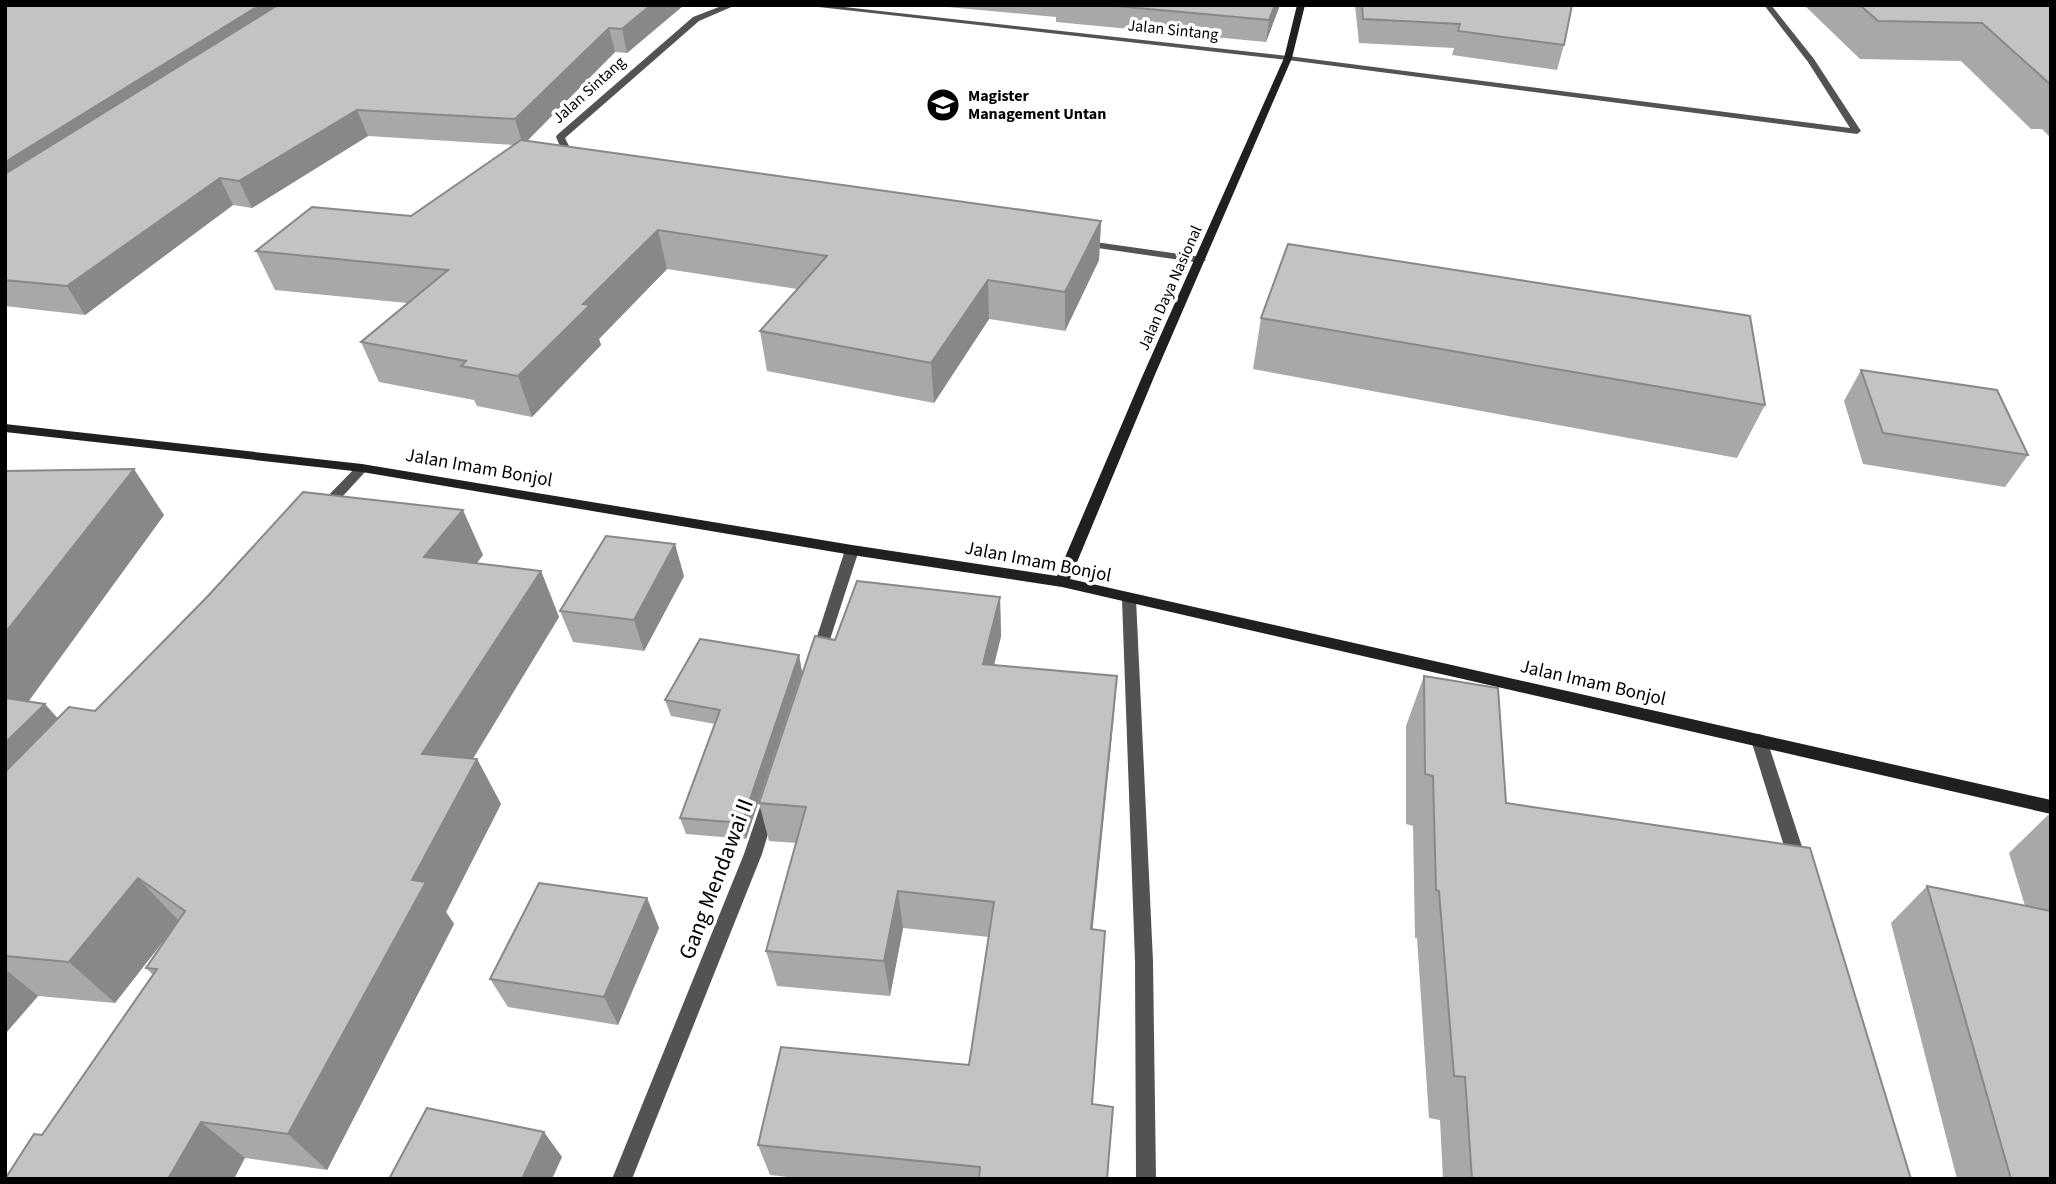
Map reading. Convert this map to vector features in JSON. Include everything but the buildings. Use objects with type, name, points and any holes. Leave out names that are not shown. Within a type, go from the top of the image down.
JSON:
[{"type":"main road","name":"Jalan Daya Nasional","points":[[1062,582],[1148,377],[1288,58],[1301,5]]},
{"type":"main road","name":"Jalan Imam Bonjol","points":[[5,428],[362,468],[852,550],[1062,582],[2051,807]]},
{"type":"street","name":"Jalan Sintang","points":[[587,159],[566,150],[560,137],[696,19],[733,5]]},
{"type":"street","name":"Jalan Sintang","points":[[804,5],[1288,58],[1857,131],[1811,61],[1768,5]]},
{"type":"street","points":[[1064,241],[1200,260]]},
{"type":"street","points":[[315,518],[362,468]]},
{"type":"street","points":[[813,669],[852,550]]},
{"type":"street","points":[[1129,599],[1144,961],[1146,1179]]},
{"type":"street","points":[[1759,740],[1805,886]]},
{"type":"street","name":"Gang Mendawai II","points":[[622,1179],[753,854],[775,788]]},
{"type":"place","name":"Magister Management Untan","points":[[943,105]]}]
